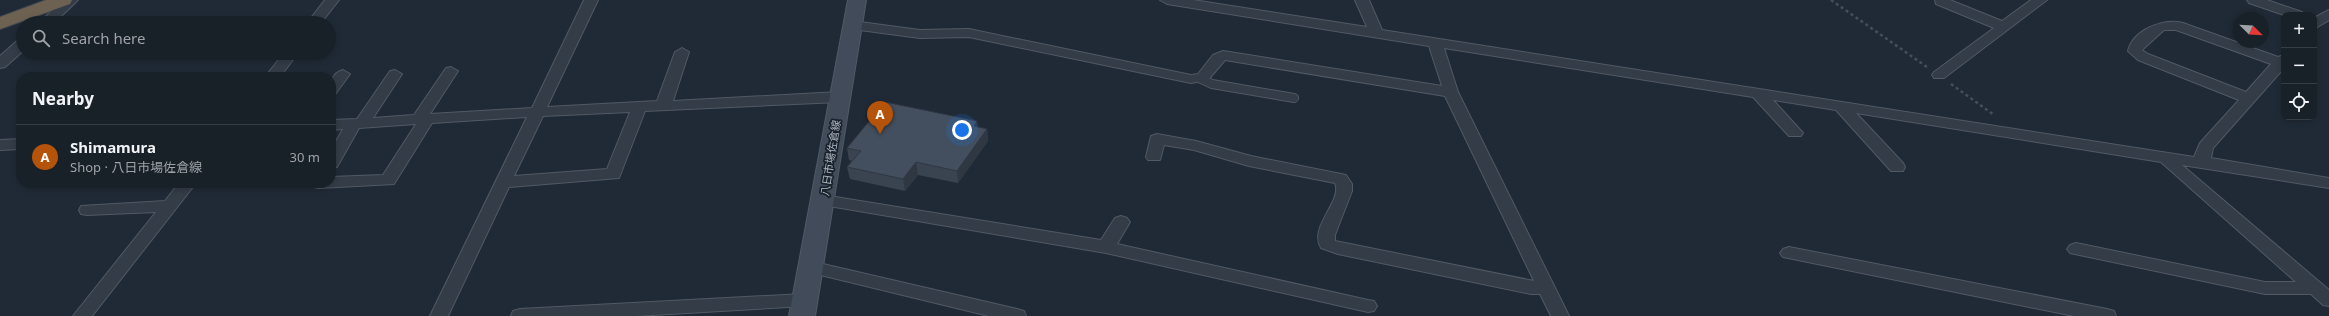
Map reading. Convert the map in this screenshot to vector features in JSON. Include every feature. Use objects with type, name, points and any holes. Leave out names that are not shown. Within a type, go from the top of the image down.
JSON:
[{"type":"highway","points":[[19,16],[63,0]]},
{"type":"highway","points":[[0,23],[16,17]]},
{"type":"main road","name":"八日市場佐倉線","points":[[803,308],[857,0]]},
{"type":"street","points":[[54,16],[71,0]]},
{"type":"street","points":[[319,16],[332,0]]},
{"type":"street","points":[[439,316],[591,0]]},
{"type":"street","points":[[1167,0],[1233,5],[1377,33],[2329,183]]},
{"type":"street","points":[[1362,0],[1377,33]]},
{"type":"street","points":[[1943,0],[1941,1],[2004,27]]},
{"type":"street","points":[[1939,75],[2040,0]]},
{"type":"street","points":[[2254,0],[2288,12]]},
{"type":"street","points":[[2317,22],[2329,14]]},
{"type":"street","points":[[2249,98],[2144,57],[2135,51],[2136,47],[2160,25],[2167,24],[2178,26],[2281,61]]},
{"type":"street","points":[[852,26],[920,34],[969,33],[1191,79],[1201,79],[1207,74],[1216,58],[1224,55],[1451,92]]},
{"type":"street","points":[[1436,42],[1451,92],[1560,316]]},
{"type":"street","points":[[0,64],[16,49]]},
{"type":"street","points":[[663,107],[682,52]]},
{"type":"street","points":[[276,72],[285,60]]},
{"type":"street","points":[[2208,163],[2203,161],[2202,156],[2206,146],[2281,62]]},
{"type":"street","points":[[336,182],[388,180],[450,72]]},
{"type":"street","points":[[336,83],[343,74]]},
{"type":"street","points":[[336,156],[358,123],[395,74]]},
{"type":"street","points":[[1756,92],[1795,133]]},
{"type":"street","points":[[336,125],[537,112],[663,107],[839,97]]},
{"type":"street","points":[[1840,105],[1897,167]]},
{"type":"street","points":[[503,182],[613,174],[639,108]]},
{"type":"street","points":[[1154,158],[1158,139],[1196,146],[1249,161],[1340,179],[1344,184],[1344,191],[1326,235],[1327,244],[1338,248],[1531,288],[1545,287]]},
{"type":"street","points":[[0,145],[16,144]]},
{"type":"street","points":[[2165,156],[2176,168],[2329,300]]},
{"type":"street","points":[[82,316],[184,188]]},
{"type":"street","points":[[822,200],[851,203],[1106,247],[1368,306]]},
{"type":"street","points":[[87,210],[170,206]]},
{"type":"street","points":[[1106,247],[1121,222]]},
{"type":"street","points":[[2076,249],[2265,288],[2315,288]]},
{"type":"street","points":[[1789,253],[2106,316]]},
{"type":"street","points":[[810,267],[1017,316]]},
{"type":"street","points":[[520,316],[803,308]]},
{"type":"lane","points":[[1201,79],[1212,84],[1294,98]]},
{"type":"building","points":[[885,102],[977,121],[974,126],[987,129],[957,171],[916,162],[903,179],[847,167],[861,151],[847,148]]},
{"type":"place","name":"Shimamura","points":[[880,134]]}]
